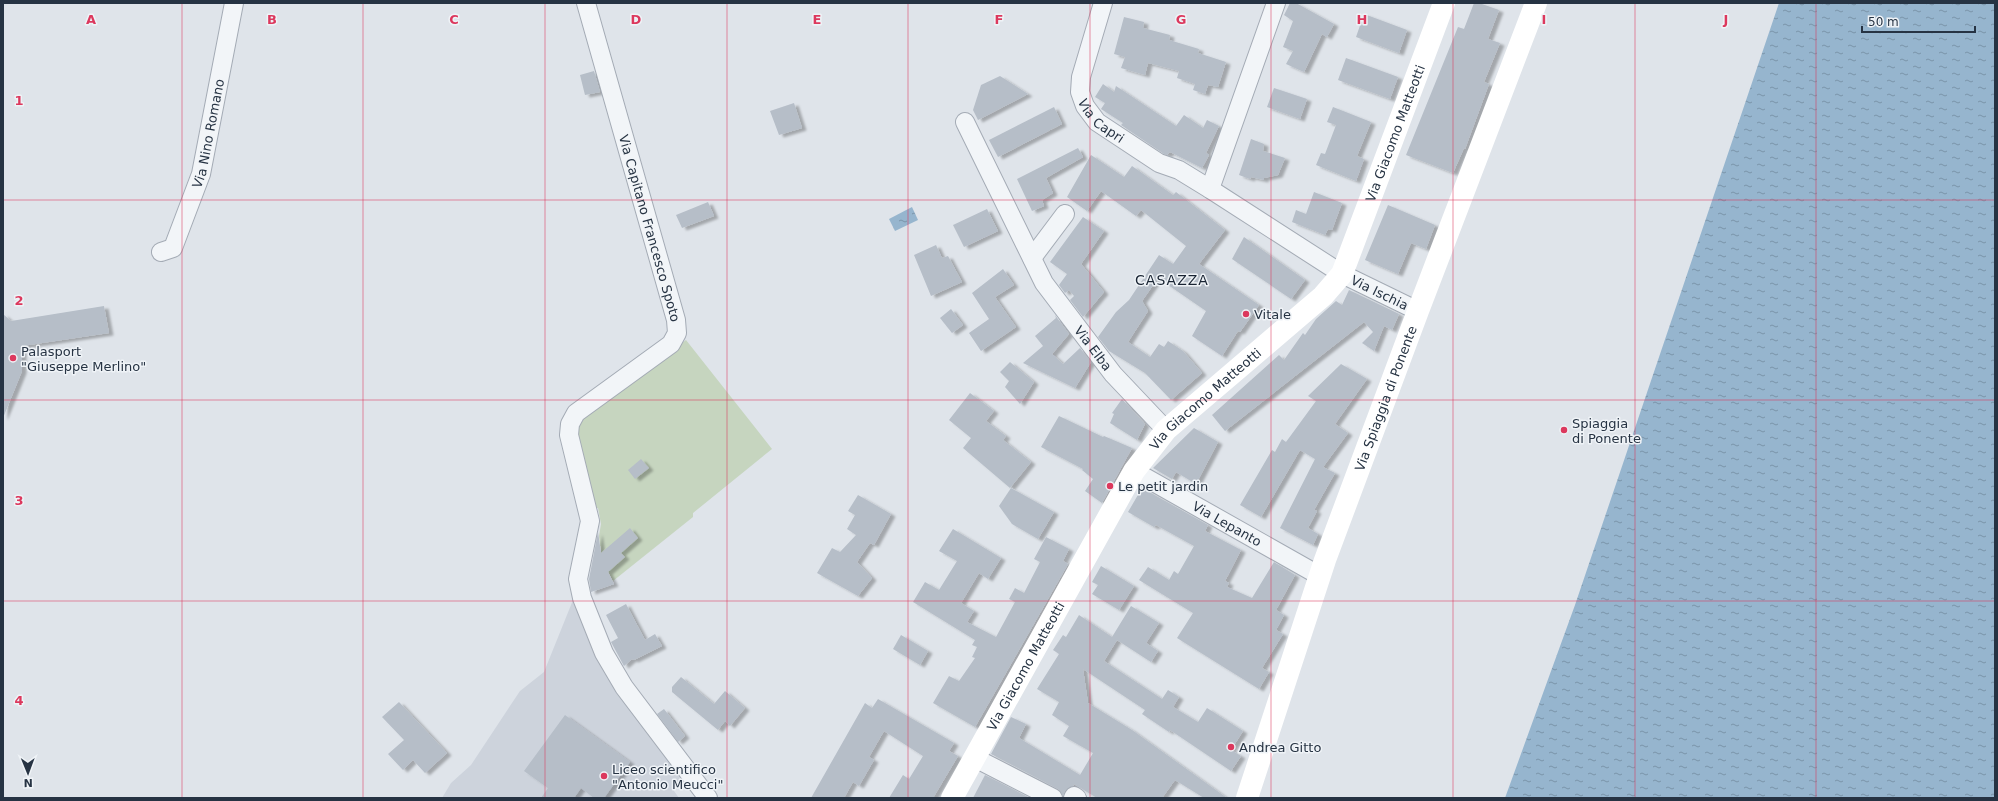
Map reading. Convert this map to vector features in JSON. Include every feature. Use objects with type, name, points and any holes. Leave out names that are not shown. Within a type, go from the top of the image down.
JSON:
[{"type":"street","name":"Via Nino Romano","points":[[161,252],[173,248],[201,174],[234,3]]},
{"type":"street","name":"Via Capitano Francesco Spoto","points":[[586,3],[676,320],[677,333],[670,344],[576,413],[570,424],[569,436],[590,521],[578,579],[582,598],[604,653],[620,680],[708,798]]},
{"type":"street","name":"Via Capri","points":[[1104,3],[1081,77],[1080,92],[1085,106],[1097,122],[1159,163],[1179,170],[1210,189],[1342,274]]},
{"type":"street","points":[[1210,189],[1276,3]]},
{"type":"street","name":"Via Giacomo Matteotti","points":[[952,798],[1134,471],[1166,430],[1323,296],[1342,274],[1444,3]]},
{"type":"street","name":"Via Spiaggia di Ponente","points":[[1247,798],[1320,576],[1418,311],[1536,3]]},
{"type":"street","name":"Via Elba","points":[[965,122],[1044,283],[1113,374],[1166,430]]},
{"type":"street","points":[[1032,258],[1065,214]]},
{"type":"street","name":"Via Ischia","points":[[1342,274],[1418,311]]},
{"type":"street","name":"Via Lepanto","points":[[1134,471],[1320,576]]},
{"type":"street","points":[[975,758],[1053,798]]},
{"type":"street","points":[[1073,798],[1074,796],[1077,798]]},
{"type":"shaded area","points":[[573,600],[595,656],[680,778],[674,791],[679,798],[442,798],[451,783],[471,765],[520,691],[544,672]]},
{"type":"green space","points":[[686,340],[772,449],[693,513],[693,517],[613,581],[602,560],[599,536],[601,524],[598,508],[593,508],[575,442],[577,425],[585,413]]},
{"type":"water","points":[[1779,3],[1995,3],[1995,798],[1505,798],[1575,605]]},
{"type":"water","points":[[912,207],[918,220],[895,231],[889,219]]},
{"type":"building","points":[[1290,3],[1296,3],[1334,24],[1327,37],[1322,34],[1304,72],[1286,64],[1293,51],[1283,47],[1293,21],[1284,15]]},
{"type":"building","points":[[1474,3],[1479,3],[1499,10],[1488,39],[1500,43],[1484,82],[1489,84],[1465,149],[1464,148],[1453,173],[1406,155],[1458,27],[1464,29]]},
{"type":"building","points":[[1364,14],[1407,30],[1399,53],[1356,37]]},
{"type":"building","points":[[1124,17],[1144,22],[1143,28],[1170,35],[1169,40],[1199,49],[1198,53],[1226,62],[1218,87],[1208,85],[1205,94],[1193,90],[1195,84],[1177,78],[1179,71],[1148,63],[1145,75],[1121,68],[1125,57],[1114,54]]},
{"type":"building","points":[[1346,58],[1398,77],[1390,99],[1338,80]]},
{"type":"building","points":[[594,71],[600,92],[585,95],[580,75]]},
{"type":"building","points":[[1000,76],[1028,94],[978,120],[973,110],[981,85]]},
{"type":"building","points":[[1103,84],[1114,92],[1116,86],[1176,126],[1184,115],[1203,128],[1207,120],[1219,126],[1206,153],[1209,155],[1202,168],[1170,152],[1167,155],[1164,154],[1121,125],[1123,123],[1101,109],[1105,103],[1095,97]]},
{"type":"building","points":[[1274,88],[1307,99],[1300,119],[1267,107]]},
{"type":"building","points":[[794,103],[802,128],[779,135],[770,111]]},
{"type":"building","points":[[1054,107],[1062,124],[998,157],[989,140]]},
{"type":"building","points":[[1333,107],[1371,122],[1357,156],[1364,159],[1356,181],[1316,165],[1321,153],[1325,154],[1336,125],[1327,122]]},
{"type":"building","points":[[1251,139],[1264,144],[1263,151],[1285,158],[1278,175],[1264,178],[1264,180],[1251,177],[1250,179],[1239,175]]},
{"type":"building","points":[[1078,148],[1083,157],[1046,178],[1053,193],[1042,200],[1044,206],[1032,211],[1017,179]]},
{"type":"building","points":[[1091,155],[1124,177],[1132,166],[1173,195],[1176,192],[1225,230],[1199,264],[1259,305],[1240,332],[1238,331],[1222,356],[1192,336],[1206,311],[1158,278],[1142,301],[1148,311],[1128,342],[1150,357],[1159,344],[1164,347],[1168,341],[1183,351],[1202,373],[1171,400],[1145,373],[1109,351],[1098,337],[1116,312],[1129,300],[1159,255],[1173,264],[1186,246],[1141,210],[1136,216],[1101,191],[1087,211],[1067,197]]},
{"type":"building","points":[[1314,192],[1342,203],[1332,230],[1328,229],[1325,235],[1292,222],[1296,210],[1306,214]]},
{"type":"building","points":[[708,202],[714,216],[682,228],[676,215]]},
{"type":"building","points":[[1388,205],[1435,225],[1426,249],[1411,243],[1398,274],[1365,260]]},
{"type":"building","points":[[987,209],[998,231],[964,247],[953,225]]},
{"type":"building","points":[[1083,217],[1104,231],[1081,264],[1104,292],[1083,317],[1070,300],[1074,296],[1069,290],[1065,293],[1059,285],[1067,274],[1050,262]]},
{"type":"building","points":[[1244,237],[1305,280],[1291,299],[1232,259]]},
{"type":"building","points":[[936,245],[942,258],[948,256],[962,282],[931,296],[914,255]]},
{"type":"building","points":[[1003,269],[1014,285],[995,297],[1016,327],[981,351],[969,333],[989,319],[972,293]]},
{"type":"building","points":[[1349,290],[1399,314],[1392,330],[1384,326],[1374,351],[1362,343],[1373,332],[1364,322],[1225,431],[1212,415],[1279,355],[1284,360],[1303,333],[1305,335],[1316,319],[1336,301],[1342,305]]},
{"type":"building","name":"Palasport \"Giuseppe Merlino\"","points":[[104,306],[109,333],[22,346],[22,371],[3,418],[3,314],[11,321]]},
{"type":"building","points":[[951,309],[963,325],[952,333],[940,318]]},
{"type":"building","points":[[1055,315],[1069,334],[1052,354],[1063,364],[1080,348],[1091,362],[1075,388],[1023,363],[1043,346],[1035,336],[1056,318]]},
{"type":"building","points":[[1010,362],[1034,382],[1020,404],[1005,387],[1009,381],[1000,372]]},
{"type":"building","points":[[1341,364],[1367,379],[1335,424],[1348,433],[1323,467],[1335,473],[1314,510],[1317,511],[1308,528],[1318,534],[1313,545],[1280,528],[1315,459],[1300,450],[1261,517],[1240,505],[1272,450],[1275,452],[1282,439],[1286,442],[1316,401],[1308,396]]},
{"type":"building","points":[[970,393],[994,411],[986,421],[1006,436],[1003,440],[1031,462],[1010,488],[963,448],[971,438],[949,420]]},
{"type":"building","points":[[1122,399],[1145,424],[1137,440],[1110,423],[1114,414],[1112,413]]},
{"type":"building","points":[[1059,416],[1103,437],[1104,436],[1132,448],[1102,503],[1085,491],[1093,479],[1082,470],[1083,469],[1041,447]]},
{"type":"building","points":[[1194,428],[1218,442],[1196,484],[1176,472],[1172,479],[1153,468]]},
{"type":"building","points":[[641,459],[649,468],[635,479],[628,470]]},
{"type":"building","points":[[1011,488],[1054,512],[1038,539],[1012,524],[999,506]]},
{"type":"building","points":[[1142,488],[1208,525],[1205,531],[1241,550],[1225,581],[1229,583],[1227,587],[1252,598],[1274,562],[1295,575],[1276,610],[1284,615],[1276,630],[1283,634],[1262,668],[1269,672],[1259,689],[1177,638],[1193,613],[1139,580],[1148,567],[1169,580],[1174,571],[1178,574],[1194,546],[1156,525],[1154,527],[1128,512]]},
{"type":"building","points":[[858,495],[891,514],[874,545],[870,543],[857,562],[872,578],[858,596],[817,573],[832,548],[840,552],[856,535],[847,529],[855,515],[848,511]]},
{"type":"building","points":[[630,528],[638,538],[621,553],[625,557],[608,572],[614,584],[591,592],[589,579],[598,532],[601,553]]},
{"type":"building","points":[[953,529],[1001,558],[988,579],[979,573],[961,603],[974,611],[967,622],[996,637],[1015,602],[1009,599],[1015,588],[1024,593],[1040,562],[1034,559],[1046,537],[1069,549],[1063,561],[1068,564],[975,727],[933,703],[949,676],[959,681],[975,658],[972,657],[977,647],[972,645],[975,640],[913,602],[925,582],[939,590],[957,561],[939,551]]},
{"type":"building","points":[[1101,566],[1134,586],[1119,610],[1092,594],[1098,585],[1092,582]]},
{"type":"building","points":[[626,604],[645,640],[655,634],[662,646],[634,660],[632,659],[624,666],[611,642],[618,638],[606,615]]},
{"type":"building","points":[[1131,606],[1159,623],[1146,643],[1158,651],[1151,662],[1117,640],[1104,661],[1162,699],[1168,690],[1179,697],[1173,707],[1198,722],[1207,708],[1243,731],[1231,750],[1241,756],[1231,771],[1170,730],[1169,732],[1142,714],[1145,710],[1083,669],[1088,703],[1132,730],[1227,798],[1204,798],[1175,780],[1162,798],[1097,798],[1074,784],[1065,791],[1063,796],[1058,789],[991,754],[1011,717],[1026,724],[1019,738],[1080,775],[1093,753],[1063,736],[1069,726],[1052,715],[1059,702],[1037,689],[1059,654],[1053,650],[1063,635],[1066,637],[1079,615],[1112,637]]},
{"type":"building","points":[[901,635],[928,651],[920,665],[893,649]]},
{"type":"building","points":[[681,677],[714,704],[725,691],[745,708],[730,726],[725,721],[718,730],[672,692],[672,687]]},
{"type":"building","points":[[878,699],[954,743],[949,751],[958,756],[933,798],[889,798],[903,775],[909,779],[923,756],[884,731],[869,757],[874,760],[859,786],[853,782],[844,798],[811,798],[865,703],[872,708]]},
{"type":"building","points":[[399,702],[447,753],[425,773],[413,760],[403,770],[388,754],[404,740],[382,717]]},
{"type":"building","points":[[664,709],[685,736],[678,742],[657,714]]},
{"type":"building","points":[[565,715],[630,762],[604,798],[594,798],[581,788],[574,798],[541,798],[548,788],[524,771]]},
{"type":"building","points":[[985,775],[1030,798],[973,798]]},
{"type":"place","name":"Vitale","points":[[1246,314]]},
{"type":"place","name":"Palasport \"Giuseppe Merlino\"","points":[[13,358]]},
{"type":"place","name":"Spiaggia di Ponente","points":[[1564,430]]},
{"type":"place","name":"Le petit jardin","points":[[1110,486]]},
{"type":"place","name":"Andrea Gitto","points":[[1231,747]]},
{"type":"place","name":"Liceo scientifico \"Antonio Meucci\"","points":[[604,776]]},
{"type":"district","name":"CASAZZA","points":[[1172,280]]}]
